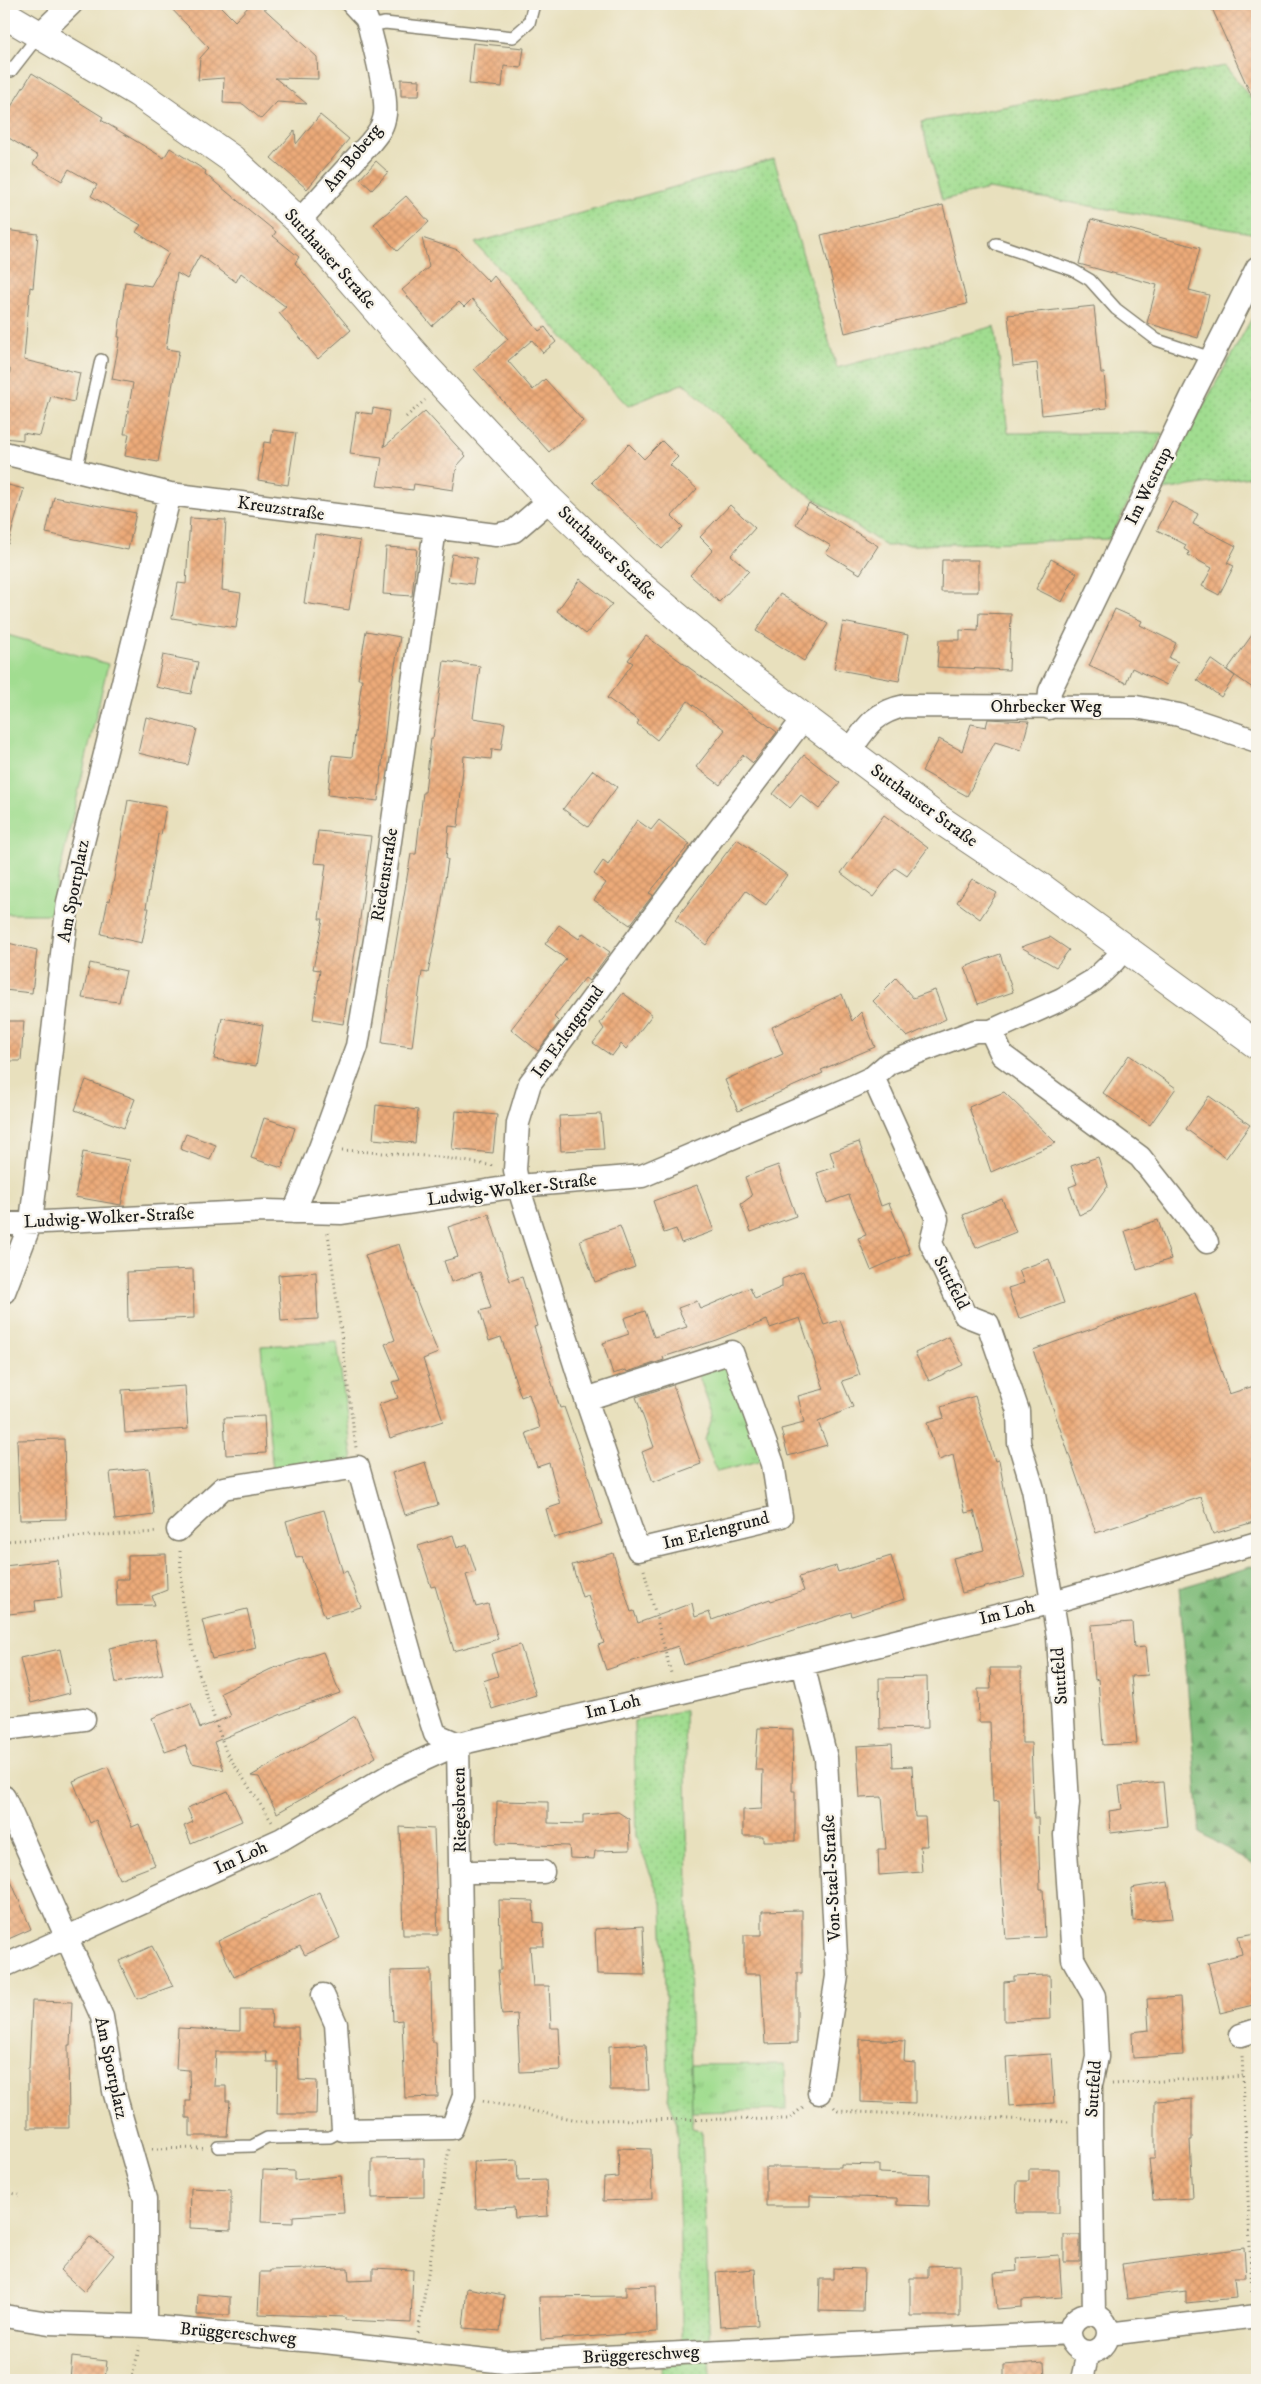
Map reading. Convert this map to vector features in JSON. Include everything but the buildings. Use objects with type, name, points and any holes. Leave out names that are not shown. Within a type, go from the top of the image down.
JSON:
[{"type":"street","points":[[33,42],[70,4]]},
{"type":"street","name":"Am Boberg","points":[[299,221],[370,143],[380,131],[385,118],[385,103],[369,26],[366,18],[353,4]]},
{"type":"street","name":"Sutthauser Straße","points":[[4,14],[33,42],[138,93],[232,159],[299,221],[481,428],[550,500],[598,548],[738,668],[939,819],[1045,890],[1123,949],[1257,1045]]},
{"type":"street","name":"Im Westrup","points":[[1049,708],[1050,691],[1211,358],[1257,268]]},
{"type":"street","name":"Kreuzstraße","points":[[4,452],[170,494],[436,529],[496,535],[514,531],[550,500]]},
{"type":"street","name":"Am Sportplatz","points":[[4,1292],[31,1222],[68,902],[170,494]]},
{"type":"street","name":"Riedenstraße","points":[[294,1212],[358,1046],[381,904],[436,529]]},
{"type":"street","name":"Ohrbecker Weg","points":[[849,752],[873,719],[890,709],[905,706],[1144,709],[1179,715],[1257,741]]},
{"type":"street","name":"Im Erlengrund","points":[[586,1399],[732,1352],[773,1464],[781,1516],[638,1550],[586,1399],[516,1178],[518,1123],[530,1083],[672,891],[804,718]]},
{"type":"street","name":"Ludwig-Wolker-Straße","points":[[4,1224],[265,1211],[342,1213],[516,1178],[642,1176],[873,1077],[890,1063],[975,1031],[991,1031],[1062,999],[1094,980],[1114,962],[1123,949]]},
{"type":"street","points":[[991,1031],[1002,1055],[1140,1157],[1207,1242]]},
{"type":"street","name":"Suttfeld","points":[[873,1077],[937,1219],[931,1243],[965,1314],[988,1324],[1018,1411],[1019,1443],[1033,1489],[1053,1602],[1068,1803],[1065,1834],[1073,1958],[1094,1996],[1097,2057],[1091,2085],[1094,2314]]},
{"type":"street","points":[[178,1530],[223,1488],[358,1467]]},
{"type":"street","name":"Riegesbreen","points":[[358,1467],[418,1681],[435,1734],[458,1744],[464,2096],[452,2128]]},
{"type":"street","name":"Im Loh","points":[[4,1966],[282,1839],[392,1774],[458,1744],[803,1664],[1053,1602],[1257,1543]]},
{"type":"street","name":"Von-Stael-Straße","points":[[803,1664],[826,1758],[837,1976],[819,2093]]},
{"type":"street","points":[[4,1729],[84,1719]]},
{"type":"street","name":"Am Sportplatz","points":[[4,1797],[102,2017],[114,2091],[145,2200],[145,2326]]},
{"type":"street","points":[[461,1872],[543,1872]]},
{"type":"street","points":[[323,1995],[336,2024],[343,2130],[452,2128]]},
{"type":"street","points":[[1085,2314],[1094,2314],[1102,2318],[1107,2325],[1108,2334],[1102,2348],[1088,2352],[1073,2344],[1070,2333],[1072,2325],[1078,2318],[1085,2314]]},
{"type":"street","name":"Brüggereschweg","points":[[4,2316],[49,2323],[145,2326],[415,2352],[505,2371],[1070,2333]]},
{"type":"street","points":[[1108,2334],[1255,2316]]},
{"type":"street","points":[[1082,2380],[1088,2352]]},
{"type":"lane","points":[[369,26],[385,23],[513,37],[529,23],[534,4]]},
{"type":"lane","points":[[4,66],[11,71],[33,42]]},
{"type":"lane","points":[[996,244],[1073,270],[1090,280],[1116,310],[1157,340],[1211,358]]},
{"type":"lane","points":[[76,471],[102,360]]},
{"type":"lane","points":[[218,2148],[252,2146],[267,2138],[330,2137],[343,2130]]},
{"type":"path","points":[[406,416],[427,398]]},
{"type":"path","points":[[320,1148],[439,1157],[516,1178]]},
{"type":"path","points":[[326,1212],[358,1467]]},
{"type":"path","points":[[4,1540],[178,1530],[183,1606],[199,1674],[226,1752],[282,1839]]},
{"type":"path","points":[[638,1550],[676,1692]]},
{"type":"path","points":[[1249,2033],[1243,2076],[1255,2316]]},
{"type":"path","points":[[1091,2085],[1243,2076]]},
{"type":"path","points":[[464,2096],[577,2120],[789,2119],[819,2093],[838,2111],[1091,2123]]},
{"type":"path","points":[[415,2352],[452,2128]]},
{"type":"path","points":[[129,2149],[218,2148]]},
{"type":"path","points":[[4,2191],[19,2195]]},
{"type":"path","points":[[131,2380],[145,2326]]},
{"type":"green space","points":[[1225,66],[1257,106],[1257,234],[989,189],[942,200],[921,122]]},
{"type":"green space","points":[[774,159],[837,368],[995,326],[1008,433],[1163,433],[1110,539],[886,546],[793,484],[684,383],[628,406],[475,243]]},
{"type":"green space","points":[[1257,309],[1257,476],[1156,491]]},
{"type":"green space","points":[[4,634],[108,664],[50,914],[4,914]]},
{"type":"green space","points":[[337,1342],[353,1462],[273,1472],[261,1346]]},
{"type":"green space","points":[[729,1361],[763,1460],[717,1472],[705,1440],[713,1415],[697,1371]]},
{"type":"green space","points":[[1257,1565],[1257,1867],[1200,1832],[1179,1588]]},
{"type":"green space","points":[[685,1710],[692,2128],[702,2130],[711,2380],[662,2380],[662,2367],[683,2363],[677,2123],[669,2101],[662,1903],[636,1837],[634,1721]]},
{"type":"green space","points":[[785,2064],[786,2110],[692,2112],[691,2065]]}]
